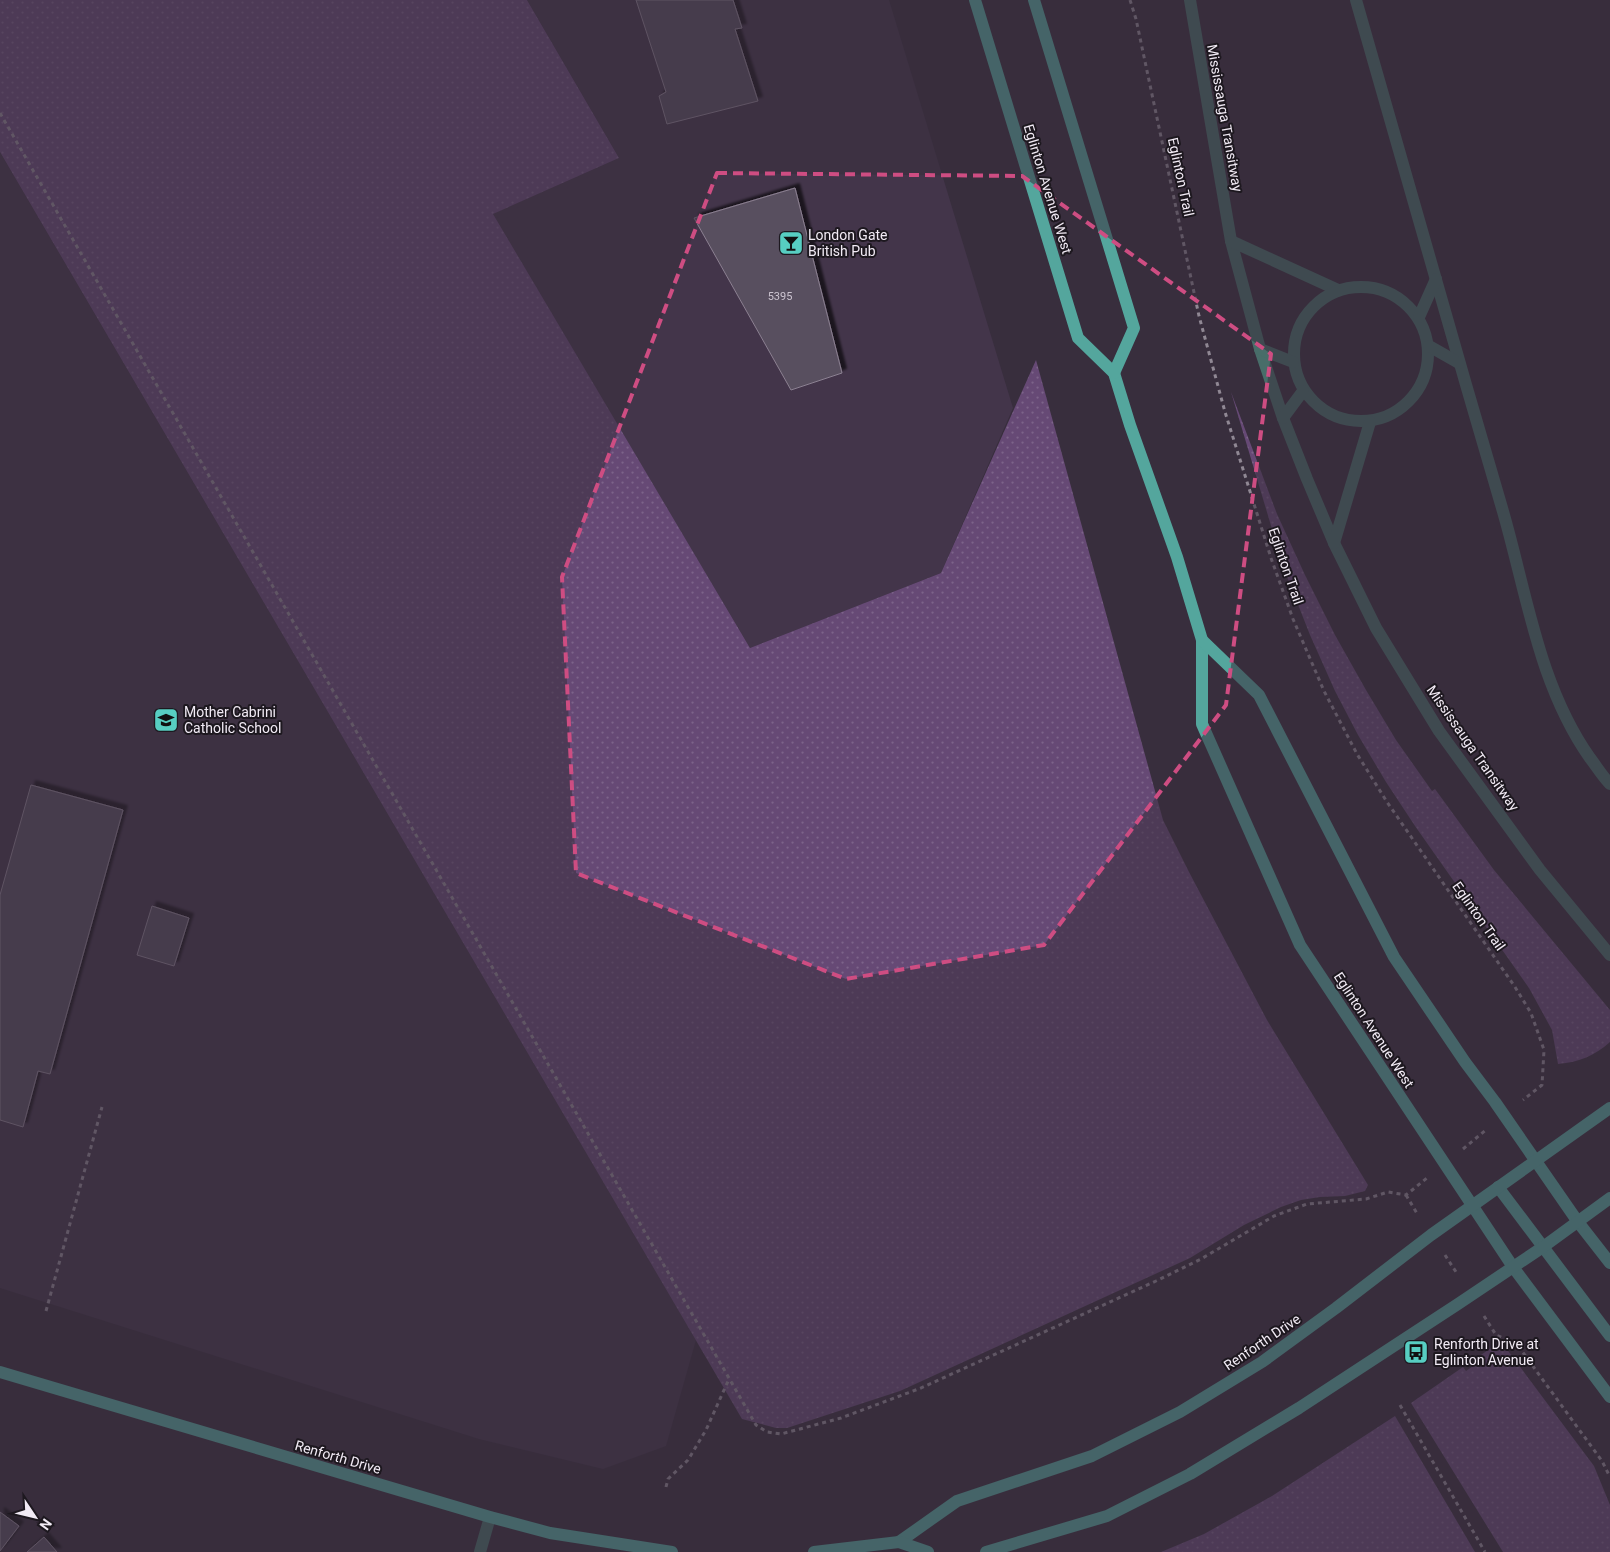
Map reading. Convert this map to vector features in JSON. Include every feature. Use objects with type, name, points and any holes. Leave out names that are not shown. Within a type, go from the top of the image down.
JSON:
[{"type":"main road","name":"Eglinton Avenue West","points":[[975,0],[1078,338],[1114,373],[1133,434],[1177,557],[1202,640],[1202,724],[1300,945],[1513,1267],[1610,1397]]},
{"type":"main road","points":[[1034,0],[1134,328],[1114,373]]},
{"type":"main road","name":"Eglinton Avenue West","points":[[1202,640],[1259,695],[1394,957],[1465,1062],[1578,1222],[1610,1263]]},
{"type":"main road","name":"Renforth Drive","points":[[899,1542],[957,1501],[1092,1456],[1180,1412],[1262,1362],[1431,1235],[1610,1108]]},
{"type":"main road","points":[[1498,1187],[1610,1336]]},
{"type":"main road","points":[[986,1552],[1107,1516],[1190,1474],[1299,1408],[1471,1295],[1543,1247],[1610,1198]]},
{"type":"main road","name":"Renforth Drive","points":[[0,1372],[490,1517],[550,1533],[672,1552]]},
{"type":"main road","name":"Renforth Drive","points":[[814,1552],[899,1542],[928,1552]]},
{"type":"street","name":"Mississauga Transitway","points":[[1190,0],[1232,241],[1260,349],[1283,418],[1334,543],[1376,628],[1439,731],[1540,870],[1610,955]]},
{"type":"street","points":[[1356,0],[1507,526],[1537,644],[1550,681],[1576,737],[1610,784]]},
{"type":"street","points":[[1232,241],[1338,290]]},
{"type":"street","points":[[1419,317],[1436,279]]},
{"type":"street","points":[[1368,286],[1397,296],[1419,317],[1429,346],[1427,372],[1415,396],[1395,414],[1370,422],[1344,420],[1321,410],[1303,391],[1293,362],[1297,332],[1313,306],[1338,290],[1368,286]]},
{"type":"street","points":[[1429,346],[1459,363]]},
{"type":"street","points":[[1260,349],[1293,362]]},
{"type":"street","points":[[1283,418],[1303,391]]},
{"type":"street","points":[[1334,543],[1370,422]]},
{"type":"street","points":[[480,1552],[490,1517]]},
{"type":"path","name":"Eglinton Trail","points":[[1130,0],[1136,20],[1202,326],[1224,412],[1271,558],[1294,619],[1324,691],[1357,754],[1387,802],[1531,1013],[1544,1050],[1542,1085],[1504,1115]]},
{"type":"path","points":[[0,113],[756,1425],[767,1432],[781,1434],[842,1418],[921,1388],[1156,1281],[1201,1259],[1274,1216],[1307,1204],[1366,1199],[1388,1192],[1406,1195],[1496,1335],[1516,1343],[1602,1461],[1610,1477]]},
{"type":"path","points":[[46,1311],[102,1107]]},
{"type":"path","points":[[1406,1195],[1504,1115]]},
{"type":"path","points":[[666,1487],[668,1478],[688,1460],[706,1430],[729,1379]]},
{"type":"path","points":[[1400,1405],[1485,1552]]},
{"type":"highlighted area","points":[[717,173],[1022,176],[1271,354],[1226,705],[1044,945],[846,979],[576,873],[562,577]]},
{"type":"shaded area","points":[[0,0],[527,0],[619,158],[493,214],[750,648],[941,573],[1036,360],[1163,820],[1267,1020],[1368,1185],[1365,1191],[1345,1196],[1301,1200],[1281,1207],[1244,1225],[1190,1258],[900,1391],[787,1428],[776,1428],[742,1419],[0,152]]},
{"type":"shaded area","points":[[527,0],[889,0],[1013,408],[941,573],[750,648],[492,214],[619,158]]},
{"type":"shaded area","name":"Mother Cabrini Catholic School","points":[[0,152],[696,1340],[666,1446],[603,1469],[479,1439],[0,1288]]},
{"type":"shaded area","points":[[1231,392],[1277,514],[1305,575],[1335,635],[1396,740],[1432,791],[1435,789],[1494,870],[1610,1010],[1610,1042],[1592,1055],[1573,1062],[1558,1064],[1552,1030],[1529,988],[1415,826],[1358,735],[1335,691],[1310,635],[1284,569]]},
{"type":"shaded area","points":[[1495,1345],[1506,1348],[1594,1466],[1610,1505],[1610,1552],[1503,1552],[1411,1403],[1463,1367],[1466,1371],[1483,1359],[1481,1355]]},
{"type":"shaded area","points":[[1395,1416],[1475,1552],[1161,1552],[1204,1534],[1272,1496]]},
{"type":"building","points":[[636,0],[733,0],[742,28],[735,29],[758,101],[667,124],[659,96],[666,92]]},
{"type":"building","points":[[795,188],[842,373],[791,390],[694,218]]},
{"type":"building","points":[[31,785],[123,810],[50,1074],[38,1071],[23,1127],[0,1120],[0,895]]},
{"type":"building","points":[[152,906],[189,918],[174,966],[137,955]]},
{"type":"building","points":[[0,1512],[19,1526],[0,1551]]},
{"type":"building","points":[[44,1537],[57,1552],[27,1552]]},
{"type":"place","name":"London Gate British Pub","points":[[791,243]]},
{"type":"place","name":"Mother Cabrini Catholic School","points":[[166,720]]},
{"type":"place","name":"Renforth Drive at Eglinton Avenue","points":[[1416,1352]]}]
